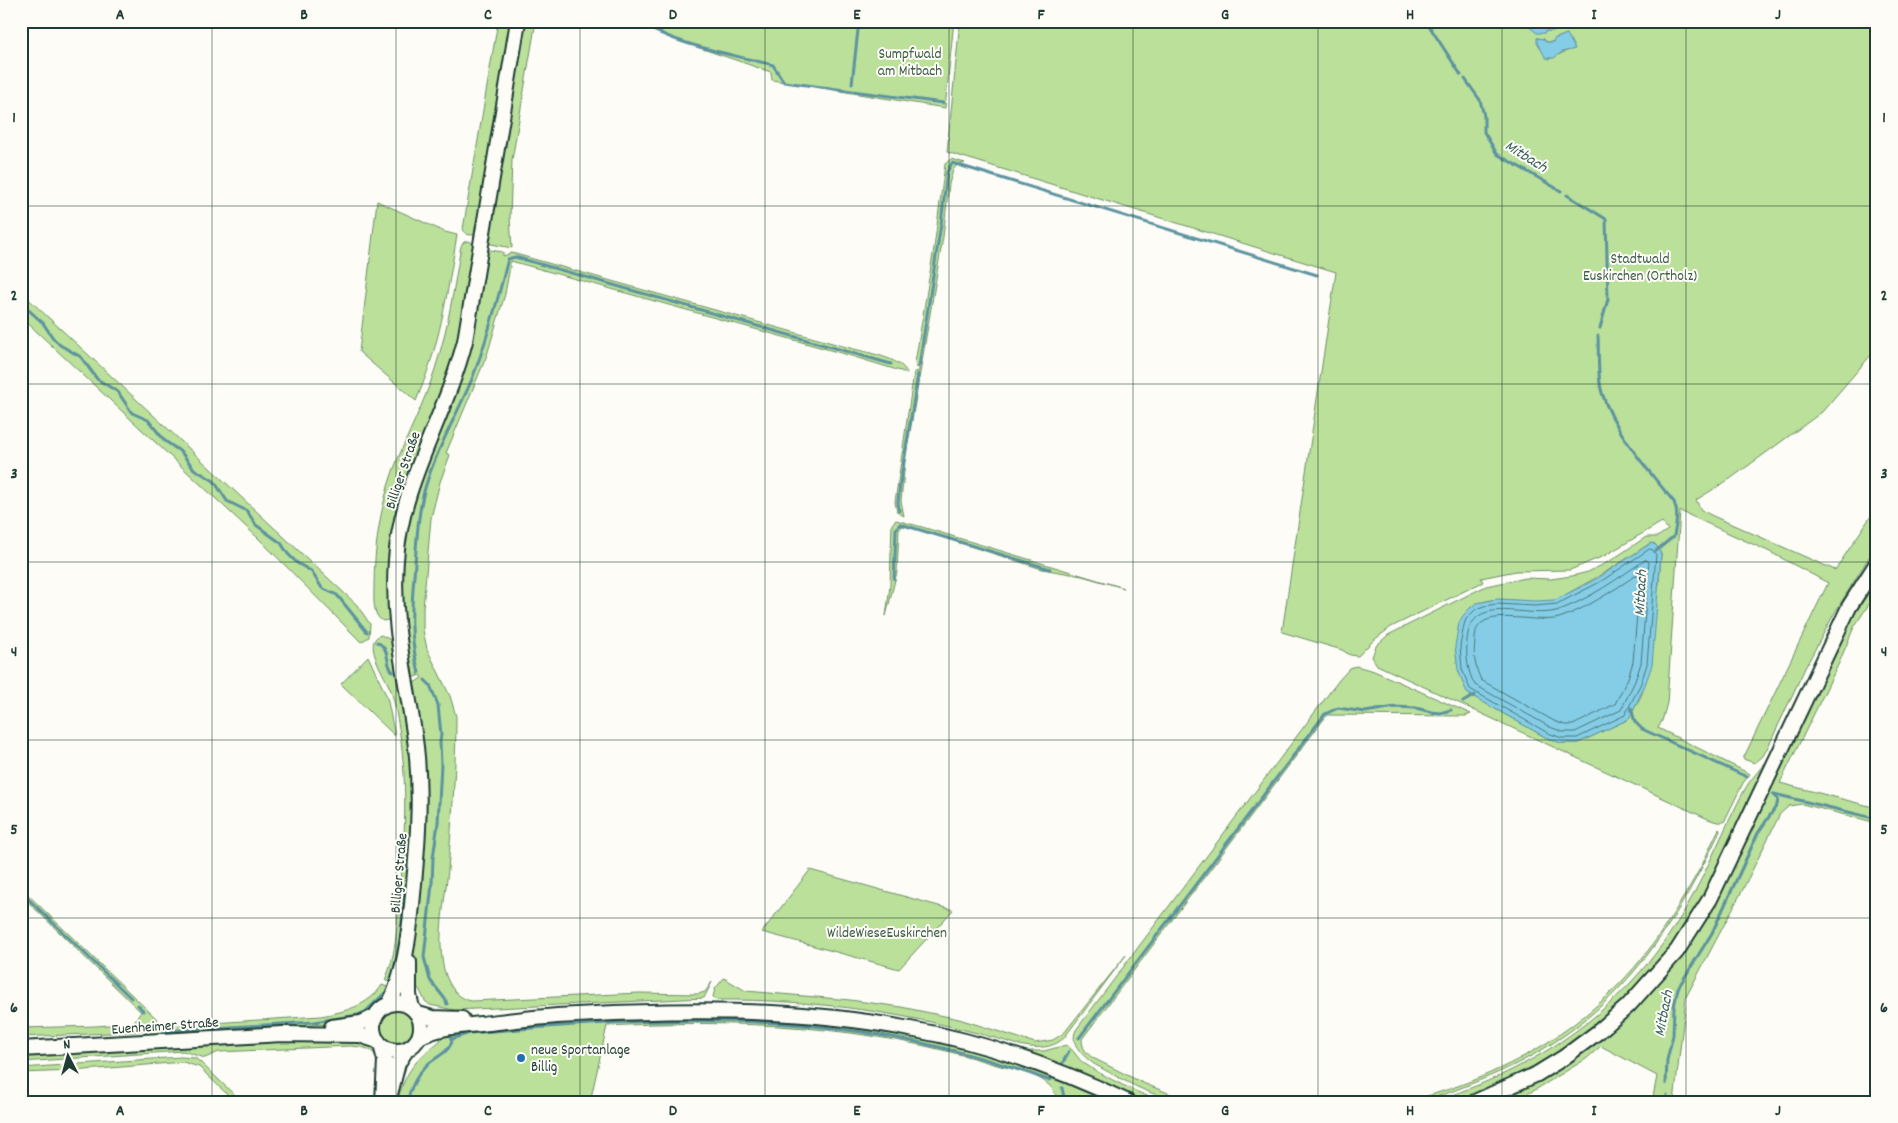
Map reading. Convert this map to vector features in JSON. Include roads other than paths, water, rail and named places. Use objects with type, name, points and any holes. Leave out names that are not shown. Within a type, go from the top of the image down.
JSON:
[{"type":"main road","name":"Billiger Straße","points":[[415,1011],[409,995],[409,936],[418,840],[419,795],[416,748],[396,629],[394,594],[396,558],[402,519],[409,491],[449,392],[465,341],[518,21]]},
{"type":"main road","points":[[1475,1102],[1537,1074],[1591,1038],[1628,1006],[1677,951],[1710,899],[1848,607],[1877,563]]},
{"type":"main road","points":[[1843,620],[1877,576]]},
{"type":"main road","name":"Billiger Straße","points":[[389,1004],[397,987],[409,936]]},
{"type":"main road","points":[[383,1102],[385,1060],[380,1043],[373,1031],[376,1016],[389,1004],[402,1003],[415,1011],[438,1019],[523,1019]]},
{"type":"main road","points":[[387,1102],[398,1063],[419,1037],[421,1024],[415,1011]]},
{"type":"main road","points":[[419,1037],[438,1030],[523,1019],[614,1013],[718,1011],[796,1014],[862,1021],[928,1032],[998,1051],[1064,1074],[1128,1102]]},
{"type":"main road","name":"Euenheimer Straße","points":[[282,1034],[356,1024],[376,1016]]},
{"type":"main road","name":"Euenheimer Straße","points":[[21,1049],[282,1034],[360,1034],[380,1043]]},
{"type":"main road","points":[[380,1043],[393,1050],[408,1049]]},
{"type":"water","points":[[1522,21],[1565,21],[1565,27],[1546,31],[1545,33],[1537,33]]},
{"type":"water","points":[[1567,34],[1575,49],[1562,52],[1554,58],[1546,58],[1537,43],[1537,38],[1544,39],[1546,42],[1553,42],[1554,39]]},
{"type":"water","points":[[1651,543],[1656,545],[1661,554],[1652,665],[1629,719],[1578,743],[1561,743],[1545,737],[1467,693],[1458,670],[1455,646],[1459,623],[1470,608],[1477,603],[1497,599],[1555,600],[1598,578]]},
{"type":"waterway","points":[[638,21],[685,43],[773,65],[784,82],[943,103]]},
{"type":"waterway","points":[[852,84],[859,21]]},
{"type":"waterway","name":"Mitbach","points":[[1426,21],[1461,75]]},
{"type":"waterway","name":"Mitbach","points":[[1465,79],[1480,100],[1484,116],[1484,132],[1497,154],[1561,191]]},
{"type":"waterway","points":[[919,366],[947,172],[952,163],[1317,275]]},
{"type":"waterway","name":"Mitbach","points":[[1567,195],[1606,219],[1608,299],[1600,328]]},
{"type":"waterway","points":[[419,673],[413,645],[412,618],[417,535],[423,497],[435,460],[472,379],[492,320],[508,259],[515,257],[891,364]]},
{"type":"waterway","points":[[21,303],[43,323],[60,345],[81,357],[97,379],[118,392],[132,413],[148,420],[165,441],[181,452],[194,469],[214,481],[227,501],[247,511],[256,525],[281,543],[297,563],[311,571],[322,588],[337,595],[367,632]]},
{"type":"waterway","name":"Mitbach","points":[[1598,336],[1599,379],[1608,408],[1633,450],[1676,506],[1677,519],[1674,536],[1656,551]]},
{"type":"waterway","points":[[899,511],[900,484],[918,374]]},
{"type":"waterway","points":[[894,579],[896,529],[900,524],[1050,569]]},
{"type":"waterway","points":[[377,642],[385,649],[390,668],[393,672]]},
{"type":"waterway","points":[[425,680],[430,685],[438,705],[441,764],[438,823],[424,957],[430,980],[447,1004]]},
{"type":"waterway","points":[[1463,702],[1475,695]]},
{"type":"waterway","points":[[1079,1038],[1325,714],[1338,708],[1365,712],[1395,707],[1416,708],[1440,713],[1451,710]]},
{"type":"waterway","name":"Mitbach","points":[[1631,708],[1635,722],[1642,729],[1747,777]]},
{"type":"waterway","name":"Mitbach","points":[[1666,1084],[1667,1060],[1673,1035],[1674,1007],[1678,988],[1712,933],[1758,833],[1777,805],[1778,799],[1773,794]]},
{"type":"waterway","points":[[1774,794],[1877,819]]},
{"type":"waterway","points":[[390,980],[399,944],[406,882]]},
{"type":"waterway","points":[[21,892],[131,998]]},
{"type":"waterway","points":[[164,1031],[314,1022],[358,1015],[365,1012],[386,992]]},
{"type":"waterway","points":[[138,1005],[143,1011]]},
{"type":"waterway","points":[[451,1039],[470,1033],[594,1024],[678,1021],[761,1022],[865,1032],[927,1044],[988,1060],[1048,1080],[1051,1079]]},
{"type":"waterway","points":[[407,1102],[414,1083],[422,1071],[451,1045],[452,1040],[450,1036]]},
{"type":"waterway","points":[[1062,1064],[1069,1051]]},
{"type":"waterway","points":[[1062,1088],[1065,1102]]},
{"type":"waterway","name":"Mitbach","points":[[1667,1095],[1667,1102]]},
{"type":"place","name":"neue Sportanlage Billig","points":[[521,1058]]},
{"type":"park label","name":"Sumpfwald am Mitbach","points":[[910,62]]},
{"type":"park label","name":"Stadtwald Euskirchen (Ortholz)","points":[[1640,266]]},
{"type":"park label","name":"WildeWieseEuskirchen","points":[[887,932]]}]
